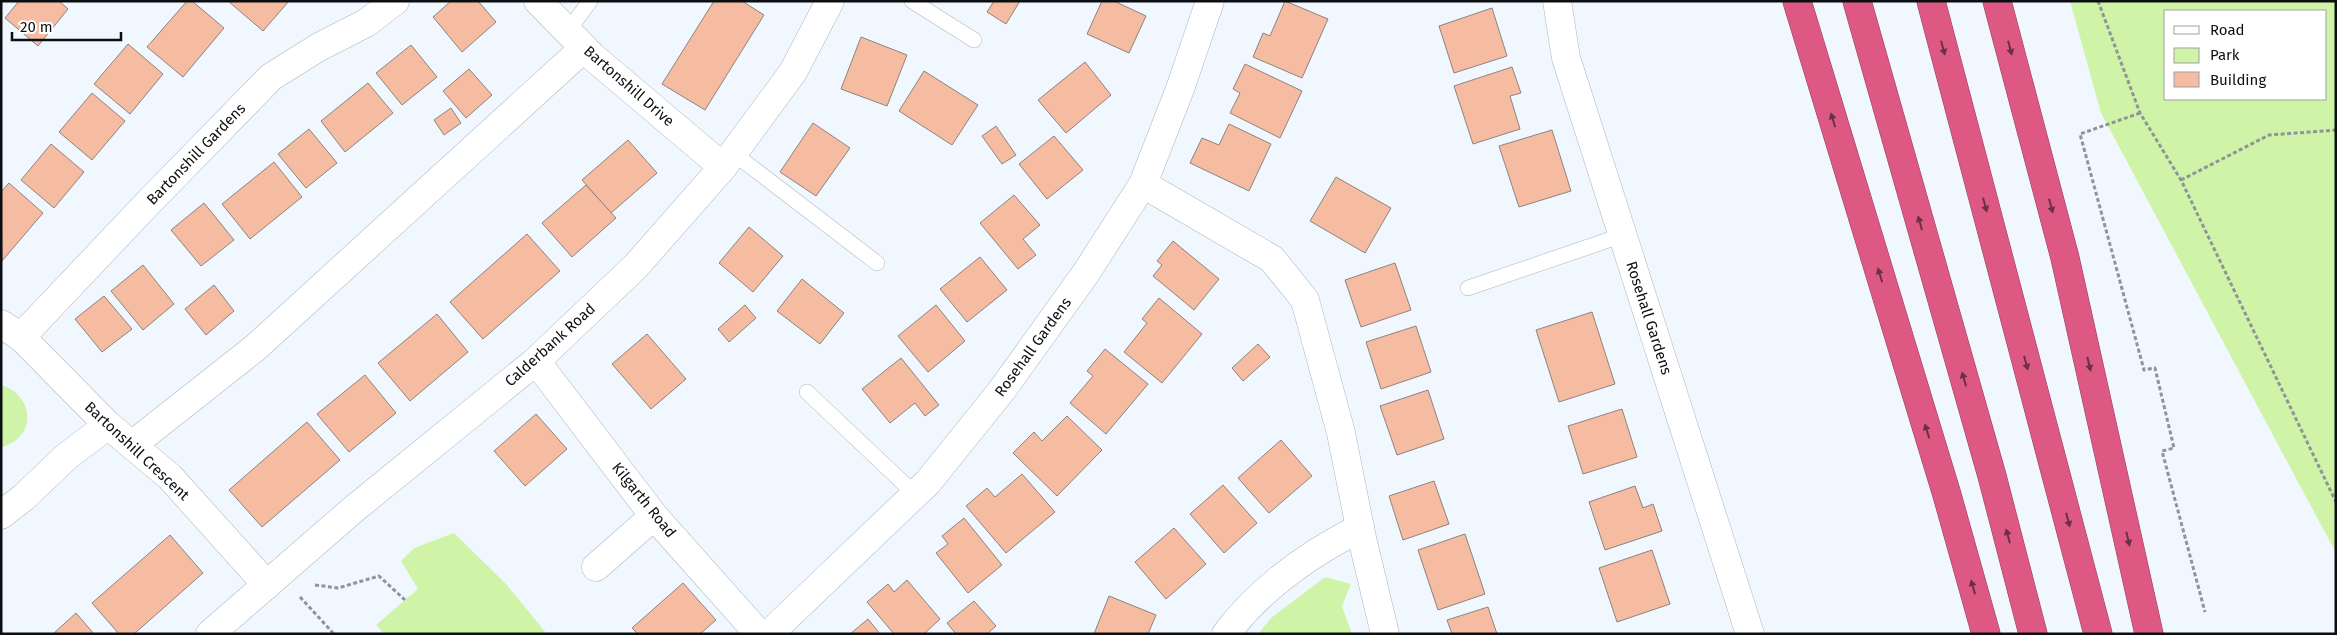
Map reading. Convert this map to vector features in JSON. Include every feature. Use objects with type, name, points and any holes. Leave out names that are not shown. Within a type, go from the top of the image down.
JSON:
[{"type":"highway","points":[[1796,1],[1947,496],[1986,634]]},
{"type":"highway","points":[[1855,1],[1871,49],[1992,476],[2033,634]]},
{"type":"highway","points":[[1931,1],[2098,634]]},
{"type":"highway","points":[[1997,1],[2065,258],[2149,634]]},
{"type":"street","name":"Bartonshill Gardens","points":[[11,331],[148,202],[271,77],[319,47],[366,23],[395,1]]},
{"type":"street","name":"Bartonshill Drive","points":[[538,1],[576,40],[728,160]]},
{"type":"street","name":"Rosehall Gardens","points":[[769,634],[916,494],[1002,390],[1086,273],[1143,184],[1180,89],[1210,1]]},
{"type":"street","name":"Rosehall Gardens","points":[[1557,1],[1566,58],[1750,634]]},
{"type":"street","name":"Calderbank Road","points":[[210,634],[363,502],[536,361],[636,266],[728,160],[793,72],[828,2]]},
{"type":"street","points":[[132,445],[255,348],[576,40]]},
{"type":"street","points":[[1143,184],[1272,259],[1305,300],[1341,433],[1360,528],[1386,634]]},
{"type":"street","name":"Bartonshill Crescent","points":[[11,331],[108,426],[170,477],[280,573]]},
{"type":"street","name":"Kilgarth Road","points":[[536,361],[654,516],[759,634]]},
{"type":"street","points":[[1,515],[24,497],[66,457],[108,426]]},
{"type":"street","points":[[596,567],[654,516]]},
{"type":"street","points":[[1226,634],[1286,572],[1326,545],[1360,528]]},
{"type":"lane","points":[[576,40],[590,1]]},
{"type":"lane","points":[[912,1],[974,40]]},
{"type":"lane","points":[[728,160],[877,263]]},
{"type":"lane","points":[[1468,288],[1623,235]]},
{"type":"lane","points":[[807,392],[916,494]]},
{"type":"path","points":[[2098,1],[2140,113],[2182,180],[2336,502]]},
{"type":"path","points":[[2140,113],[2080,134],[2144,370],[2155,368],[2174,448],[2162,451],[2205,612]]},
{"type":"path","points":[[2182,180],[2269,135],[2336,130]]},
{"type":"path","points":[[280,573],[317,586],[338,588],[379,576],[405,600]]},
{"type":"path","points":[[280,573],[334,634]]},
{"type":"green space","points":[[2070,1],[2336,1],[2336,553],[2101,113]]},
{"type":"green space","points":[[1,385],[12,390],[20,398],[25,407],[27,417],[26,427],[21,435],[13,442],[1,447]]},
{"type":"green space","points":[[454,533],[506,584],[547,634],[384,634],[376,625],[418,589],[401,561],[414,548]]},
{"type":"green space","points":[[1325,577],[1351,584],[1342,606],[1352,634],[1258,634],[1271,618]]},
{"type":"building","points":[[19,1],[59,1],[68,9],[38,46],[5,18]]},
{"type":"building","points":[[187,1],[192,1],[224,28],[183,77],[147,47]]},
{"type":"building","points":[[228,1],[289,1],[263,31]]},
{"type":"building","points":[[451,1],[478,1],[496,22],[462,52],[433,17]]},
{"type":"building","points":[[714,1],[742,1],[764,15],[705,110],[662,84]]},
{"type":"building","points":[[994,1],[1020,1],[1006,24],[987,12]]},
{"type":"building","points":[[1102,1],[1114,1],[1146,16],[1129,53],[1087,34]]},
{"type":"building","points":[[1285,1],[1328,19],[1302,78],[1253,57],[1263,33],[1270,36]]},
{"type":"building","points":[[1492,8],[1507,56],[1454,73],[1439,26]]},
{"type":"building","points":[[861,37],[907,55],[887,106],[841,89]]},
{"type":"building","points":[[128,44],[163,74],[130,114],[94,84]]},
{"type":"building","points":[[411,45],[437,77],[402,105],[376,73]]},
{"type":"building","points":[[1085,62],[1111,95],[1066,133],[1038,100]]},
{"type":"building","points":[[1245,64],[1302,91],[1280,138],[1230,113],[1240,93],[1233,89]]},
{"type":"building","points":[[1512,67],[1521,93],[1510,96],[1520,129],[1473,144],[1454,86]]},
{"type":"building","points":[[469,69],[492,95],[466,118],[443,91]]},
{"type":"building","points":[[924,71],[978,105],[952,145],[899,111]]},
{"type":"building","points":[[368,83],[393,113],[345,152],[321,121]]},
{"type":"building","points":[[92,93],[125,121],[92,160],[59,132]]},
{"type":"building","points":[[451,108],[461,123],[444,135],[434,120]]},
{"type":"building","points":[[813,123],[850,148],[816,196],[780,172]]},
{"type":"building","points":[[1229,124],[1271,144],[1249,191],[1190,163],[1202,138],[1219,145]]},
{"type":"building","points":[[996,126],[1016,155],[1002,164],[982,136]]},
{"type":"building","points":[[309,129],[337,163],[306,188],[278,154]]},
{"type":"building","points":[[1552,130],[1571,191],[1519,207],[1499,146]]},
{"type":"building","points":[[1054,136],[1083,170],[1047,199],[1019,164]]},
{"type":"building","points":[[628,140],[657,173],[611,213],[582,180]]},
{"type":"building","points":[[51,144],[84,172],[54,208],[21,180]]},
{"type":"building","points":[[274,162],[302,197],[250,239],[222,204]]},
{"type":"building","points":[[1336,177],[1391,208],[1365,253],[1310,221]]},
{"type":"building","points":[[9,183],[43,213],[2,261],[1,192]]},
{"type":"building","points":[[586,185],[616,218],[572,257],[542,223]]},
{"type":"building","points":[[1014,195],[1040,225],[1023,239],[1036,255],[1018,269],[980,223]]},
{"type":"building","points":[[204,203],[234,240],[201,266],[171,230]]},
{"type":"building","points":[[749,227],[783,256],[753,292],[719,263]]},
{"type":"building","points":[[527,234],[560,271],[483,339],[450,302]]},
{"type":"building","points":[[1173,241],[1219,279],[1194,310],[1153,276],[1162,265],[1157,261]]},
{"type":"building","points":[[980,257],[1007,290],[967,322],[940,289]]},
{"type":"building","points":[[1395,263],[1411,310],[1361,327],[1345,280]]},
{"type":"building","points":[[143,265],[174,304],[143,330],[111,291]]},
{"type":"building","points":[[802,279],[844,313],[820,344],[777,311]]},
{"type":"building","points":[[214,285],[234,311],[206,335],[185,309]]},
{"type":"building","points":[[104,296],[132,329],[102,352],[75,319]]},
{"type":"building","points":[[1159,298],[1202,334],[1162,383],[1124,352],[1147,323],[1142,319]]},
{"type":"building","points":[[745,305],[756,318],[729,342],[718,329]]},
{"type":"building","points":[[936,305],[965,341],[928,372],[898,336]]},
{"type":"building","points":[[1592,312],[1615,384],[1559,402],[1536,330]]},
{"type":"building","points":[[437,314],[468,352],[410,401],[378,363]]},
{"type":"building","points":[[1416,326],[1431,372],[1381,389],[1366,342]]},
{"type":"building","points":[[647,334],[686,379],[651,409],[612,364]]},
{"type":"building","points":[[1258,344],[1270,357],[1243,381],[1232,368]]},
{"type":"building","points":[[1105,349],[1148,384],[1106,434],[1070,403],[1093,376],[1087,371]]},
{"type":"building","points":[[901,358],[939,405],[925,416],[915,403],[890,423],[862,389]]},
{"type":"building","points":[[365,375],[396,413],[349,452],[317,414]]},
{"type":"building","points":[[1428,390],[1444,439],[1397,455],[1380,406]]},
{"type":"building","points":[[1622,409],[1637,457],[1583,474],[1568,426]]},
{"type":"building","points":[[536,414],[567,449],[525,486],[494,451]]},
{"type":"building","points":[[1067,416],[1102,450],[1057,496],[1013,453],[1034,432],[1042,441]]},
{"type":"building","points":[[307,422],[340,460],[262,527],[229,490]]},
{"type":"building","points":[[1281,440],[1312,476],[1269,513],[1238,478]]},
{"type":"building","points":[[1022,474],[1055,512],[1006,553],[966,506],[987,488],[995,497]]},
{"type":"building","points":[[1434,481],[1449,524],[1403,540],[1389,496]]},
{"type":"building","points":[[1223,485],[1257,523],[1224,553],[1190,514]]},
{"type":"building","points":[[1635,486],[1643,508],[1653,504],[1662,531],[1605,550],[1589,502]]},
{"type":"building","points":[[964,518],[1002,565],[968,593],[936,553],[948,544],[942,536]]},
{"type":"building","points":[[1174,528],[1206,564],[1166,599],[1135,562]]},
{"type":"building","points":[[1465,534],[1485,594],[1438,610],[1418,550]]},
{"type":"building","points":[[170,535],[203,573],[134,634],[119,634],[92,603]]},
{"type":"building","points":[[1652,550],[1670,604],[1617,622],[1599,568]]},
{"type":"building","points":[[907,580],[940,619],[924,634],[894,634],[867,602],[888,584],[894,592]]},
{"type":"building","points":[[683,583],[716,620],[700,634],[638,634],[632,628]]},
{"type":"building","points":[[1109,596],[1156,615],[1148,634],[1094,634]]},
{"type":"building","points":[[974,601],[996,626],[987,634],[956,634],[947,623]]},
{"type":"building","points":[[1488,607],[1497,634],[1452,634],[1447,620]]},
{"type":"building","points":[[76,613],[94,634],[53,634]]},
{"type":"building","points":[[868,619],[880,634],[850,634]]}]
